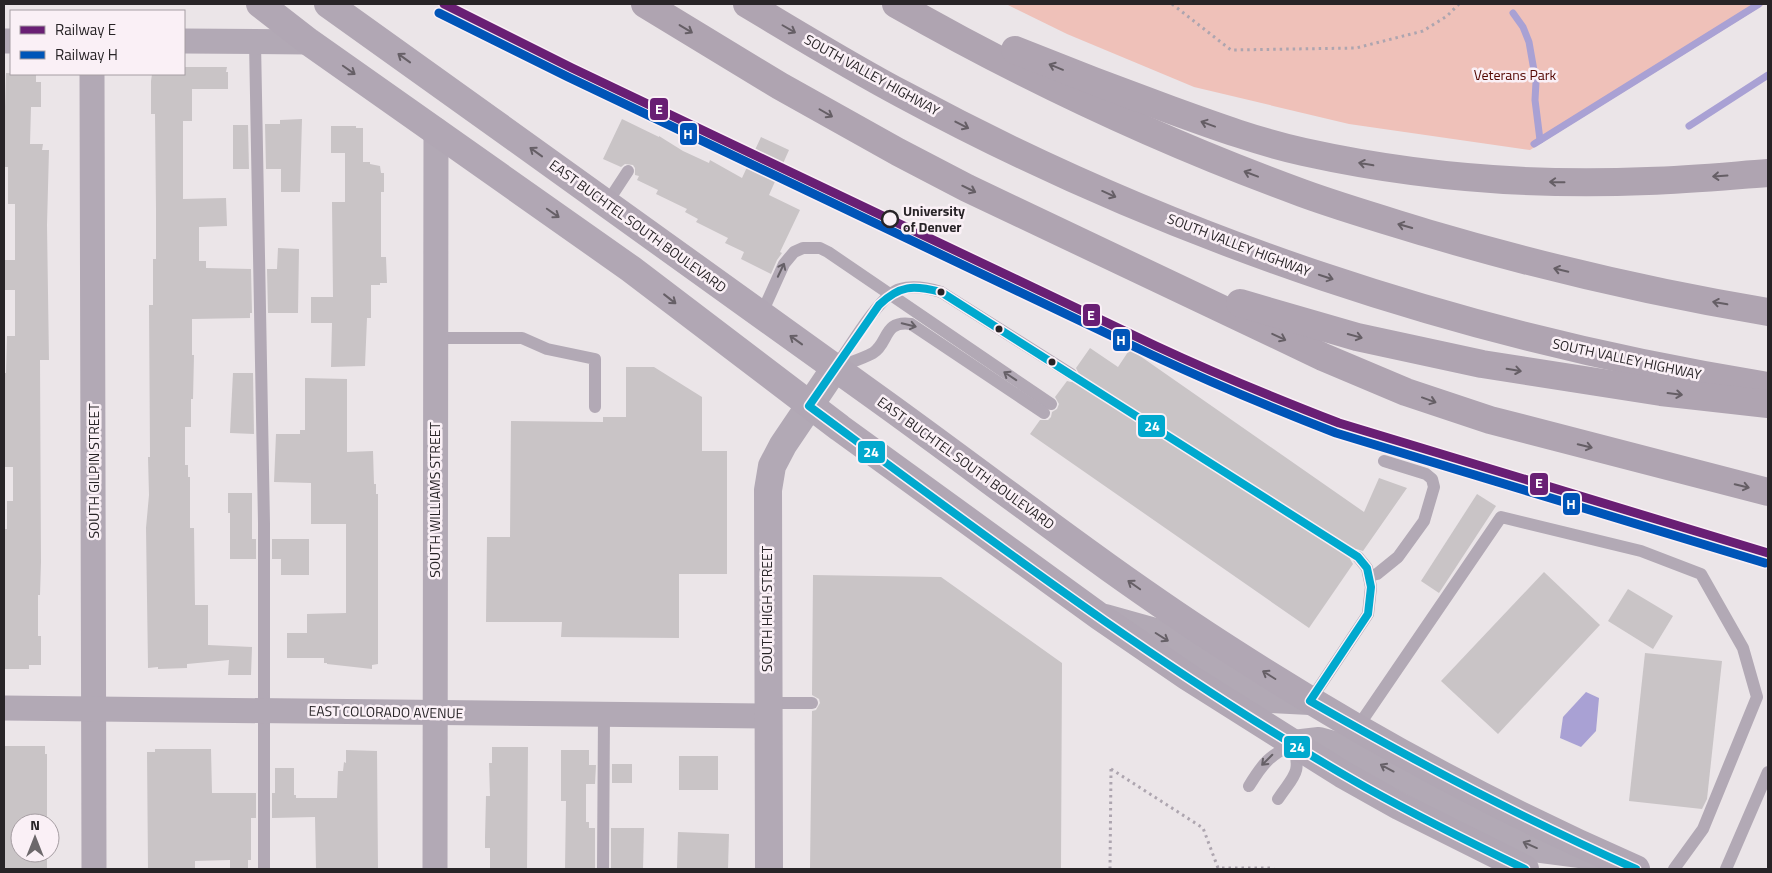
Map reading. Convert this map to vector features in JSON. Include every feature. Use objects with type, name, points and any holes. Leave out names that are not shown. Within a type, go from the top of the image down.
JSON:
[{"type":"highway","points":[[645,4],[845,124],[967,188],[1315,354],[1406,392],[1448,407],[1540,434],[1768,492]]},
{"type":"highway","name":"SOUTH VALLEY HIGHWAY","points":[[747,4],[869,75],[963,126],[1119,198],[1298,268],[1450,316],[1585,351],[1768,386]]},
{"type":"highway","points":[[896,4],[994,58],[1077,99],[1233,167],[1304,194],[1388,221],[1549,267],[1626,285],[1768,312]]},
{"type":"highway","points":[[910,4],[1006,47],[1217,127],[1263,142],[1333,158],[1451,176],[1542,181],[1648,181],[1768,173]]},
{"type":"highway","points":[[1046,225],[1249,306],[1357,337],[1491,366],[1661,392],[1768,404]]},
{"type":"main road","points":[[260,4],[308,42],[436,130],[631,269],[809,406],[1099,616],[1293,744],[1399,806],[1526,869]]},
{"type":"main road","name":"EAST BUCHTEL SOUTH BOULEVARD","points":[[328,4],[1163,605],[1230,650],[1310,701],[1441,775],[1509,810],[1624,864]]},
{"type":"street","points":[[185,42],[308,42]]},
{"type":"street","name":"SOUTH GILPIN STREET","points":[[92,75],[94,869]]},
{"type":"street","name":"SOUTH WILLIAMS STREET","points":[[435,869],[436,130]]},
{"type":"street","name":"SOUTH HIGH STREET","points":[[769,869],[768,490],[775,459],[783,444],[835,368]]},
{"type":"street","points":[[1099,616],[1155,632],[1248,692],[1270,699],[1310,701]]},
{"type":"street","name":"EAST COLORADO AVENUE","points":[[4,708],[604,715],[768,710]]},
{"type":"street","points":[[1293,744],[1319,741],[1355,751],[1534,848],[1624,864]]},
{"type":"lane","points":[[255,42],[264,522],[264,869]]},
{"type":"lane","points":[[607,203],[628,171]]},
{"type":"lane","points":[[761,315],[788,257],[802,248],[820,248],[890,294],[1047,409],[911,324],[899,323],[890,329],[874,352],[835,368]]},
{"type":"lane","points":[[835,368],[879,305],[890,294],[898,289],[925,287],[941,292],[1071,374]]},
{"type":"lane","points":[[436,338],[522,338],[548,349],[595,359],[595,407]]},
{"type":"lane","points":[[1369,576],[1377,574],[1398,557],[1424,521],[1434,488],[1432,479],[1426,474],[1384,461]]},
{"type":"lane","points":[[1357,728],[1500,517],[1641,551],[1701,574],[1743,648],[1757,697],[1703,830],[1674,869]]},
{"type":"lane","points":[[1310,701],[1368,614],[1371,599],[1369,576],[1358,557]]},
{"type":"lane","points":[[768,710],[812,703]]},
{"type":"lane","points":[[604,715],[604,869]]},
{"type":"lane","points":[[1249,786],[1261,766],[1274,754],[1293,744],[1297,768],[1278,799]]},
{"type":"lane","points":[[1726,869],[1768,772]]},
{"type":"path","points":[[1172,4],[1231,50],[1356,48],[1423,31],[1447,16],[1459,4]]},
{"type":"path","points":[[1110,869],[1111,769],[1203,828],[1218,868],[1274,869]]},
{"type":"green space","name":"Veterans Park","points":[[1006,4],[1765,4],[1530,150],[1349,124],[1194,87],[1067,34]]},
{"type":"shaded area","points":[[1586,692],[1599,698],[1596,731],[1581,747],[1560,738],[1563,717]]},
{"type":"building","points":[[185,67],[227,67],[226,72],[228,72],[228,89],[192,89],[192,121],[183,121],[183,199],[226,198],[227,226],[199,227],[199,261],[206,261],[206,268],[251,269],[252,313],[250,313],[250,318],[192,319],[192,355],[194,355],[193,399],[191,399],[191,427],[185,427],[185,465],[188,465],[188,477],[190,477],[190,528],[194,528],[195,605],[208,605],[208,645],[252,647],[251,675],[228,675],[229,660],[187,664],[187,668],[148,668],[146,528],[149,495],[148,457],[150,457],[149,305],[153,305],[153,259],[156,259],[155,114],[151,114],[152,75],[185,75]]},
{"type":"building","points":[[6,73],[10,73],[10,75],[36,75],[36,82],[41,82],[41,107],[31,107],[30,144],[43,144],[42,150],[49,150],[47,225],[49,360],[40,360],[41,562],[40,595],[38,595],[38,636],[41,636],[41,665],[29,665],[29,669],[4,669],[4,529],[7,529],[7,501],[13,501],[13,467],[4,467],[4,373],[6,373],[7,336],[15,336],[15,290],[4,290],[4,260],[15,260],[15,204],[8,204],[8,167],[4,167]]},
{"type":"building","points":[[302,119],[300,192],[281,192],[281,169],[266,169],[265,124],[280,124],[280,120]]},
{"type":"building","points":[[622,119],[659,136],[683,151],[709,163],[710,160],[742,178],[761,137],[789,150],[769,195],[800,210],[771,274],[741,259],[744,252],[725,243],[728,238],[696,222],[698,219],[685,212],[687,209],[656,194],[658,190],[637,180],[639,176],[635,175],[633,165],[625,164],[621,167],[603,159]]},
{"type":"building","points":[[233,125],[248,125],[249,169],[233,169]]},
{"type":"building","points":[[331,126],[356,126],[356,128],[363,128],[363,162],[370,162],[370,164],[380,166],[381,173],[384,173],[384,192],[381,192],[381,257],[386,257],[387,283],[371,285],[371,318],[367,318],[365,366],[331,367],[332,323],[311,323],[311,297],[333,297],[332,202],[345,202],[345,153],[331,153]]},
{"type":"building","points":[[278,248],[299,249],[298,313],[268,313],[267,269],[277,269]]},
{"type":"building","points":[[1090,348],[1118,367],[1130,349],[1364,512],[1379,478],[1407,488],[1363,551],[1356,549],[1351,554],[1350,559],[1353,564],[1309,628],[1030,434],[1040,420],[1048,420],[1052,412],[1057,409],[1059,404],[1055,397],[1067,381],[1071,382],[1078,379],[1079,374],[1076,368]]},
{"type":"building","points":[[626,367],[654,367],[702,397],[702,451],[727,451],[727,574],[679,574],[679,638],[561,637],[562,622],[486,622],[487,537],[510,537],[511,421],[603,422],[603,417],[626,417]]},
{"type":"building","points":[[233,373],[253,373],[254,434],[230,433]]},
{"type":"building","points":[[305,378],[347,379],[347,452],[373,451],[374,484],[376,484],[376,494],[378,494],[378,664],[372,665],[372,669],[327,664],[324,663],[324,658],[287,658],[287,633],[307,633],[307,614],[346,613],[346,524],[311,524],[311,483],[274,482],[276,434],[300,434],[300,430],[305,430]]},
{"type":"building","points":[[228,493],[252,493],[252,539],[256,539],[256,559],[230,559]]},
{"type":"building","points":[[1477,494],[1496,506],[1439,593],[1421,581]]},
{"type":"building","points":[[272,539],[309,539],[309,575],[281,575],[281,559],[272,559]]},
{"type":"building","points":[[1544,572],[1600,625],[1498,734],[1441,681]]},
{"type":"building","points":[[813,575],[941,577],[1062,663],[1061,869],[810,869],[812,711],[816,710],[820,703],[819,699],[812,695]]},
{"type":"building","points":[[1628,589],[1673,616],[1653,649],[1608,621]]},
{"type":"building","points":[[1645,653],[1722,661],[1707,799],[1702,809],[1629,801]]},
{"type":"building","points":[[4,746],[45,746],[45,754],[47,754],[47,813],[10,813],[10,863],[47,863],[47,869],[4,869]]},
{"type":"building","points":[[492,747],[528,747],[527,869],[490,869],[490,848],[485,848],[485,838],[486,796],[490,796],[489,763],[492,763]]},
{"type":"building","points":[[155,749],[211,749],[212,793],[256,793],[256,818],[251,818],[251,860],[248,860],[248,869],[230,869],[230,860],[195,861],[195,869],[148,869],[147,752],[155,752]]},
{"type":"building","points":[[346,750],[377,751],[378,869],[316,869],[315,817],[272,818],[275,768],[294,768],[294,795],[296,795],[296,798],[337,798],[338,771],[343,771],[344,762],[346,763]]},
{"type":"building","points":[[561,750],[589,750],[589,765],[596,765],[595,784],[586,784],[586,822],[589,822],[589,828],[595,828],[595,869],[565,869],[566,801],[561,801]]},
{"type":"building","points":[[679,756],[718,756],[718,790],[679,790]]},
{"type":"building","points":[[612,764],[632,764],[632,783],[612,783]]},
{"type":"building","points":[[611,828],[644,828],[643,869],[611,869]]},
{"type":"building","points":[[678,832],[729,834],[728,869],[677,868]]},
{"type":"waterway","points":[[1534,144],[1759,4]]},
{"type":"waterway","points":[[1513,13],[1523,27],[1529,42],[1536,82],[1535,100],[1540,140]]},
{"type":"waterway","points":[[1689,126],[1768,75]]},
{"type":"rail line","name":"E","points":[[444,4],[572,68],[1156,346],[1247,386],[1339,423],[1768,553]]},
{"type":"rail line","name":"H","points":[[439,13],[568,77],[1152,355],[1266,405],[1336,433],[1765,563]]},
{"type":"transit line","name":"24","points":[[1525,869],[1365,787],[1221,699],[1081,605],[809,406],[879,305],[900,290],[907,288],[922,288],[941,292],[1358,557],[1367,568],[1371,587],[1368,614],[1310,701],[1471,789],[1636,869]]},
{"type":"place","name":"University of Denver","points":[[890,219]]}]
